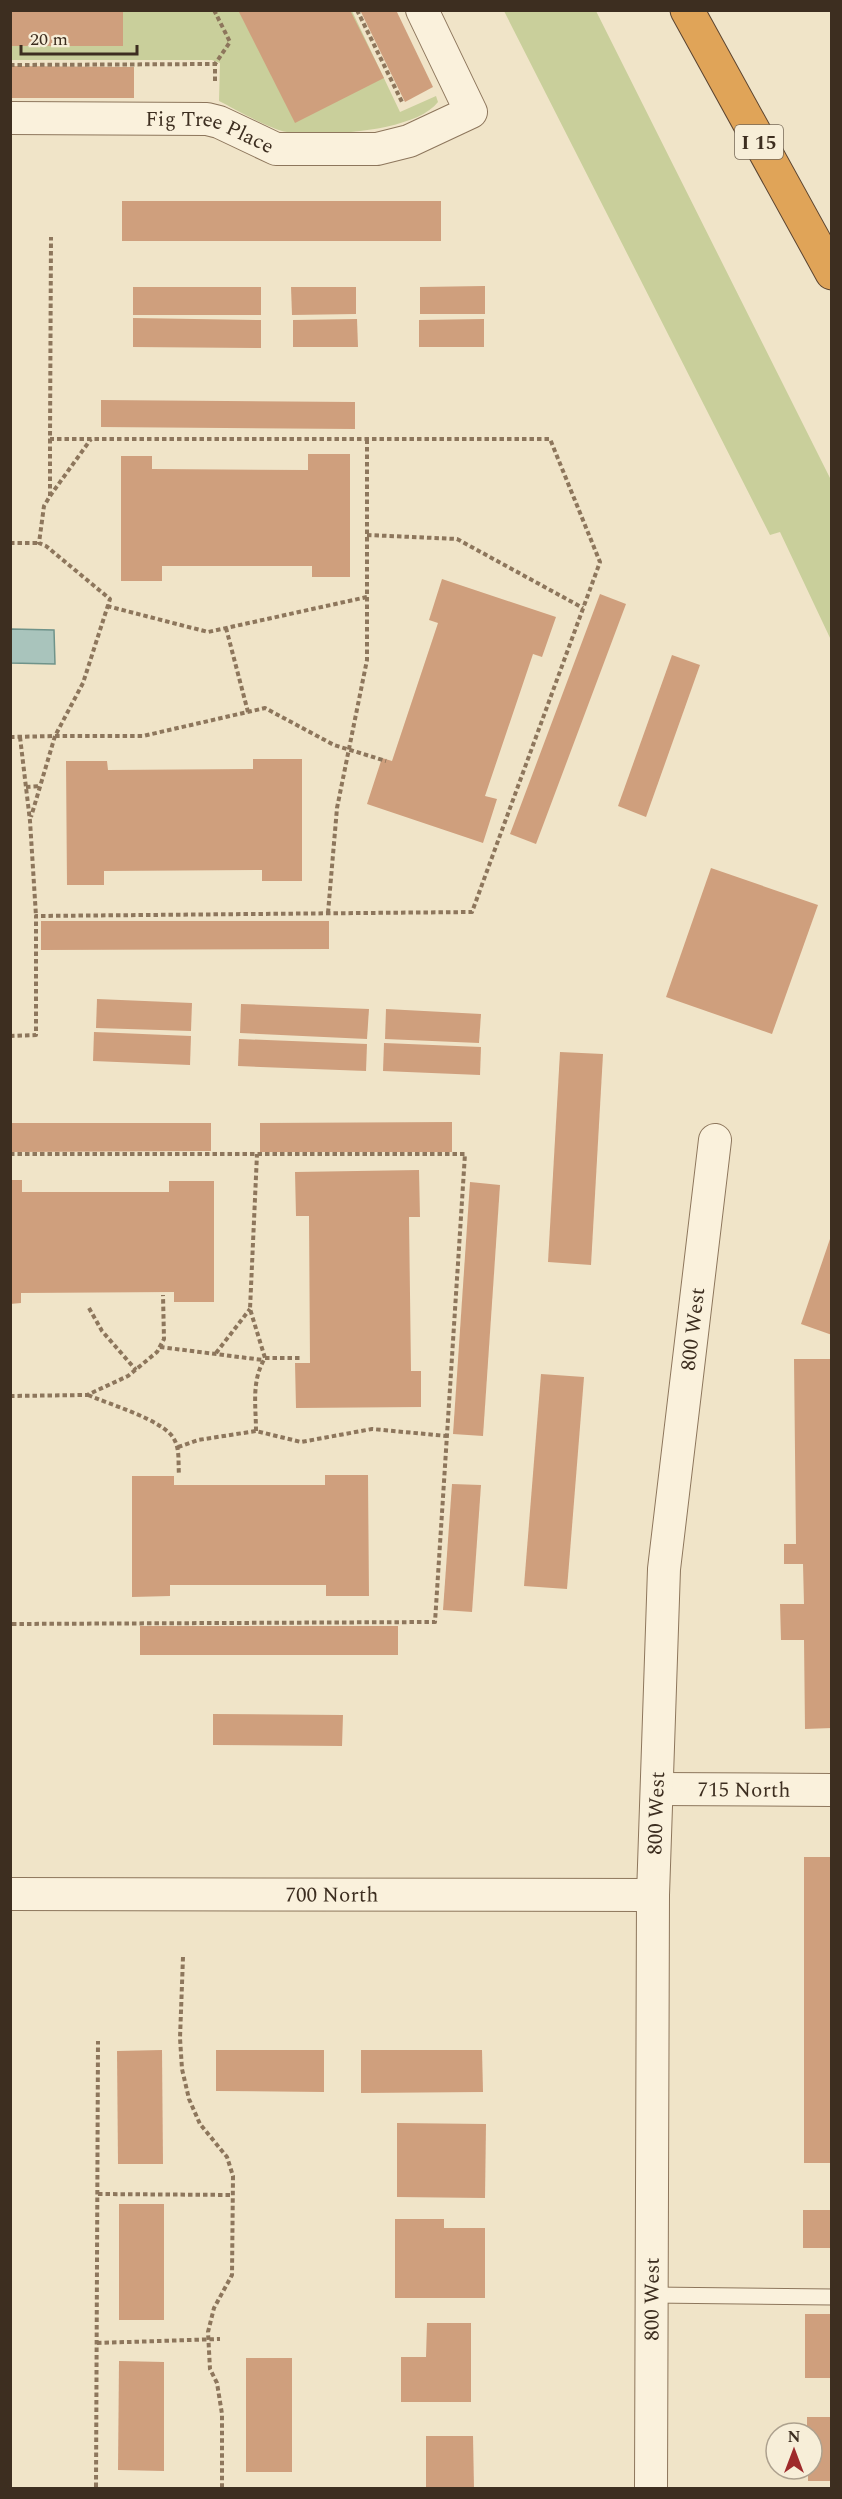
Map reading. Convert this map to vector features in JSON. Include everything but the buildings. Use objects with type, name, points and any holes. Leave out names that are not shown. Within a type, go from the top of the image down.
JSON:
[{"type":"highway","name":"I 15","points":[[687,10],[831,273]]},
{"type":"street","name":"Fig Tree Place","points":[[10,118],[207,119],[219,122],[265,145],[289,151],[393,146],[471,112],[422,10]]},
{"type":"street","name":"800 West","points":[[651,2488],[653,1895],[664,1569],[715,1140]]},
{"type":"street","name":"715 North","points":[[657,1789],[831,1790]]},
{"type":"street","name":"700 North","points":[[10,1894],[653,1895]]},
{"type":"lane","points":[[652,2295],[831,2297]]},
{"type":"path","points":[[214,10],[230,42],[215,64],[215,86]]},
{"type":"path","points":[[357,10],[404,106],[414,101]]},
{"type":"path","points":[[10,65],[215,64]]},
{"type":"path","points":[[50,496],[51,237]]},
{"type":"path","points":[[36,916],[472,912],[600,562],[550,439],[50,439]]},
{"type":"path","points":[[39,543],[44,506],[91,439]]},
{"type":"path","points":[[328,913],[337,808],[367,660],[367,439]]},
{"type":"path","points":[[367,535],[457,539],[583,608]]},
{"type":"path","points":[[10,543],[39,543],[46,546],[110,599],[83,682],[55,736],[30,821]]},
{"type":"path","points":[[107,606],[208,632],[367,597]]},
{"type":"path","points":[[226,628],[248,712]]},
{"type":"path","points":[[10,737],[143,736],[265,708],[334,745],[386,761]]},
{"type":"path","points":[[10,1036],[36,1035],[36,916],[30,821],[20,737]]},
{"type":"path","points":[[26,787],[40,786]]},
{"type":"path","points":[[10,1154],[465,1154],[435,1622],[10,1624]]},
{"type":"path","points":[[256,1431],[254,1394],[264,1359],[250,1309],[257,1154]]},
{"type":"path","points":[[10,1396],[87,1395],[109,1387],[136,1370],[160,1347],[164,1339],[163,1295]]},
{"type":"path","points":[[89,1308],[102,1331],[136,1370]]},
{"type":"path","points":[[216,1354],[250,1309]]},
{"type":"path","points":[[160,1347],[264,1359],[302,1358]]},
{"type":"path","points":[[87,1395],[158,1425],[173,1436],[178,1447],[179,1475]]},
{"type":"path","points":[[178,1447],[198,1440],[256,1431],[300,1442],[372,1429],[447,1436]]},
{"type":"path","points":[[183,1957],[180,2038],[182,2069],[189,2099],[200,2124],[221,2148],[232,2167],[232,2276],[211,2314],[208,2340],[210,2369],[217,2383],[222,2414],[222,2488]]},
{"type":"path","points":[[96,2487],[98,2041]]},
{"type":"path","points":[[98,2194],[233,2195]]},
{"type":"path","points":[[97,2343],[220,2339]]},
{"type":"green space","points":[[10,11],[352,11],[400,112],[436,96],[438,102],[426,112],[410,120],[390,126],[345,133],[287,132],[219,101],[220,63],[212,60],[11,60]]},
{"type":"green space","points":[[504,11],[596,11],[831,480],[831,640],[780,532],[770,535]]},
{"type":"water","points":[[11,629],[54,630],[55,664],[11,663]]}]
